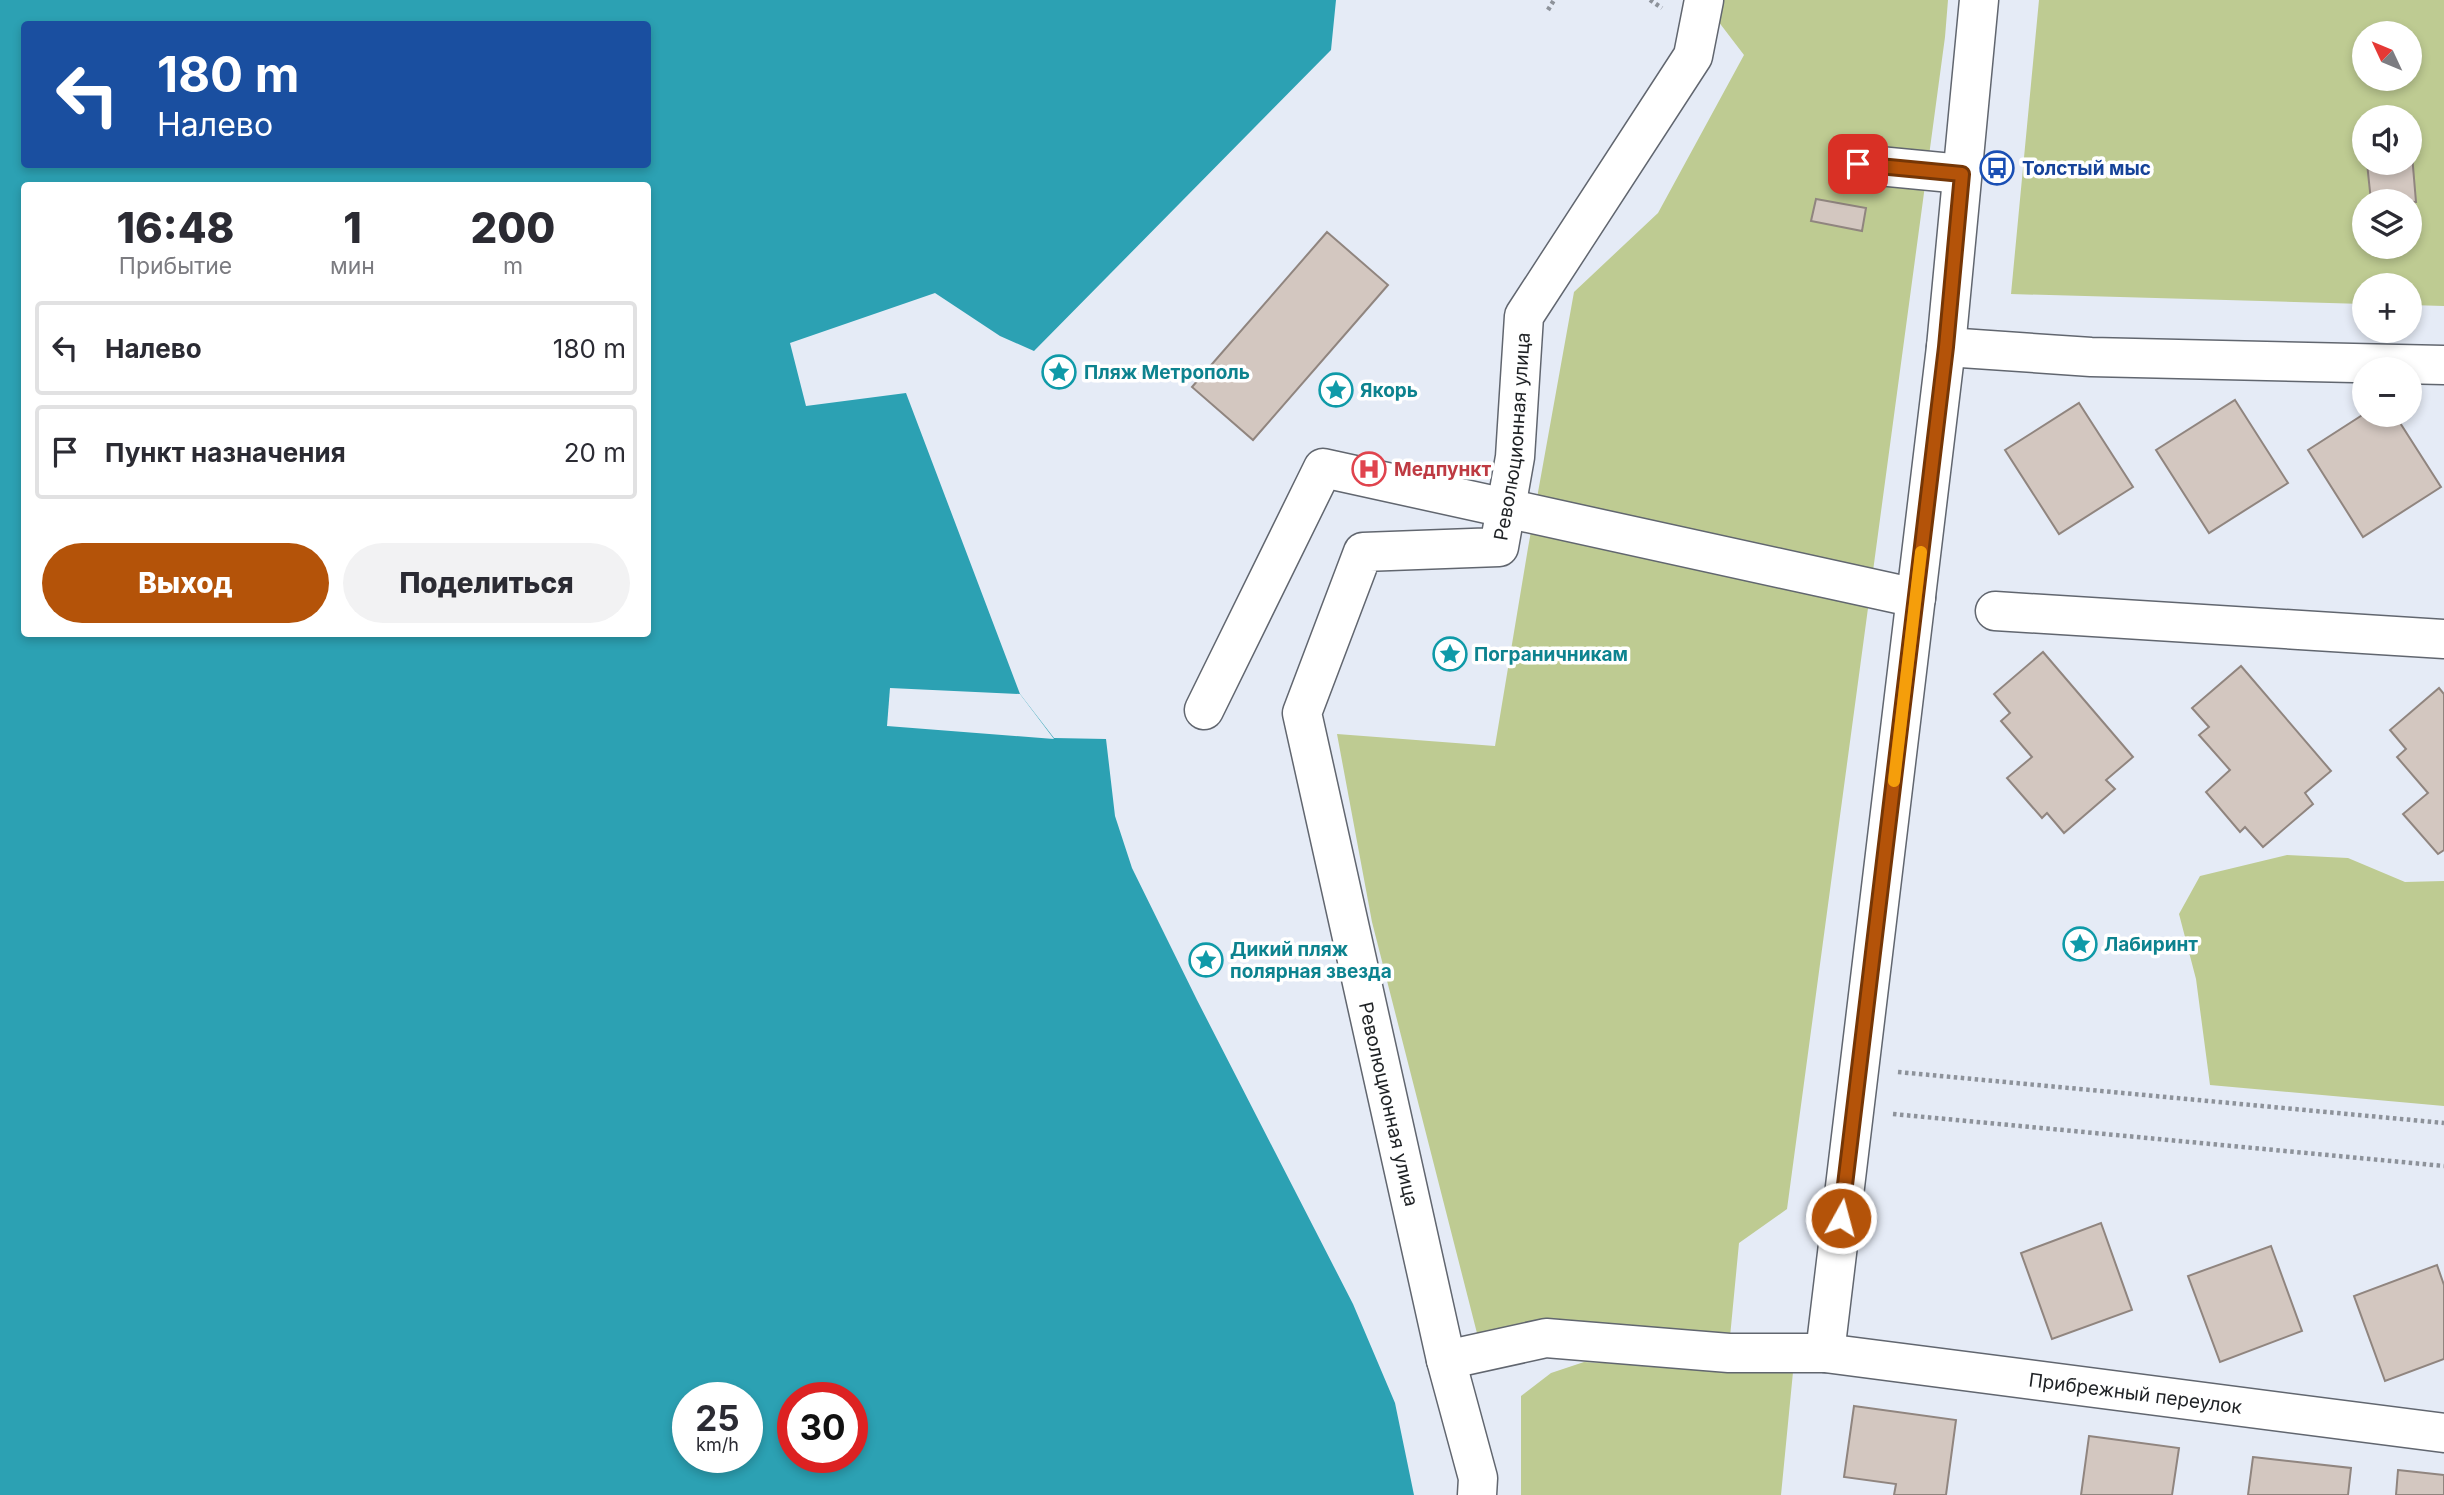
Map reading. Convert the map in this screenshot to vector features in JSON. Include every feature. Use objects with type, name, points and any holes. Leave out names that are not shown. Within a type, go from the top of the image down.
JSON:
[{"type":"street","name":"Революционная улица","points":[[1485,1489],[1458,1357],[1302,713],[1363,552],[1499,547],[1515,457],[1524,316],[1693,56],[1704,0]]},
{"type":"street","points":[[1956,0],[1950,58],[1971,85]]},
{"type":"street","points":[[1825,1353],[1946,347],[1979,0]]},
{"type":"street","points":[[1858,164],[1962,174]]},
{"type":"street","points":[[1946,347],[2091,357],[2444,365]]},
{"type":"street","points":[[1204,710],[1323,468],[1916,598]]},
{"type":"street","points":[[1995,611],[2444,639]]},
{"type":"street","name":"Прибрежный переулок","points":[[1458,1357],[1546,1338],[1729,1353],[1825,1353],[2444,1433]]},
{"type":"path","points":[[1548,10],[1554,0]]},
{"type":"path","points":[[1893,1072],[2444,1123]]},
{"type":"path","points":[[1888,1113],[2444,1166]]},
{"type":"green space","points":[[1722,0],[1948,0],[1787,1209],[1739,1243],[1730,1337],[1479,1341],[1372,922],[1337,734],[1495,746],[1574,292],[1658,213],[1744,55],[1718,21]]},
{"type":"green space","points":[[2039,0],[2444,0],[2444,306],[2422,305],[2422,273],[2352,273],[2352,304],[2011,294]]},
{"type":"green space","points":[[2287,855],[2348,858],[2405,882],[2444,881],[2444,1106],[2210,1085],[2196,979],[2179,914],[2200,876]]},
{"type":"green space","points":[[1584,1362],[1793,1372],[1781,1495],[1521,1495],[1521,1396],[1551,1373]]},
{"type":"water","points":[[0,0],[1336,0],[1331,50],[1034,351],[1000,336],[935,293],[790,343],[806,406],[906,393],[1020,694],[1054,738],[1106,739],[1115,816],[1132,868],[1353,1304],[1395,1403],[1414,1495],[0,1495]]},
{"type":"pier","points":[[890,688],[1020,694],[1054,739],[887,726]]},
{"type":"building","points":[[2368,175],[2414,175],[2415,189],[2370,189]]},
{"type":"building","points":[[1816,199],[1866,208],[1862,231],[1811,221]]},
{"type":"building","points":[[1327,232],[1388,285],[1253,440],[1192,387]]},
{"type":"building","points":[[2235,400],[2288,483],[2209,533],[2156,450]]},
{"type":"building","points":[[2079,403],[2133,487],[2059,534],[2005,450]]},
{"type":"building","points":[[2352,422],[2352,427],[2403,427],[2441,487],[2363,537],[2308,450]]},
{"type":"building","points":[[2043,652],[2133,757],[2106,780],[2115,789],[2064,833],[2047,813],[2042,818],[2007,778],[2032,757],[2001,721],[2010,713],[1994,694]]},
{"type":"building","points":[[2241,666],[2331,771],[2305,793],[2313,804],[2263,847],[2245,827],[2240,832],[2206,792],[2230,770],[2199,735],[2209,727],[2192,708]]},
{"type":"building","points":[[2439,688],[2444,694],[2444,850],[2438,854],[2403,814],[2428,793],[2397,757],[2406,749],[2390,730]]},
{"type":"building","points":[[2101,1223],[2132,1310],[2052,1339],[2021,1253]]},
{"type":"building","points":[[2271,1246],[2302,1331],[2220,1362],[2188,1276]]},
{"type":"building","points":[[2437,1265],[2444,1285],[2444,1359],[2385,1381],[2354,1296]]},
{"type":"building","points":[[1854,1406],[1956,1420],[1946,1495],[1894,1495],[1896,1484],[1844,1477]]},
{"type":"building","points":[[2089,1436],[2179,1448],[2172,1495],[2081,1495]]},
{"type":"building","points":[[2253,1457],[2351,1468],[2348,1495],[2248,1495]]},
{"type":"building","points":[[2398,1470],[2444,1475],[2444,1495],[2396,1495]]},
{"type":"slow traffic","points":[[1894,781],[1921,552]]},
{"type":"place","name":"Толстый мыс","points":[[1997,168]]},
{"type":"place","name":"Пляж Метрополь","points":[[1059,372]]},
{"type":"place","name":"Якорь","points":[[1336,390]]},
{"type":"place","name":"Медпункт","points":[[1369,469]]},
{"type":"place","name":"Пограничникам","points":[[1450,654]]},
{"type":"place","name":"Лабиринт","points":[[2080,944]]},
{"type":"place","name":"Дикий пляж полярная звезда","points":[[1206,960]]},
{"type":"route","points":[[1841,1218],[1946,347],[1962,174],[1858,164]]}]
